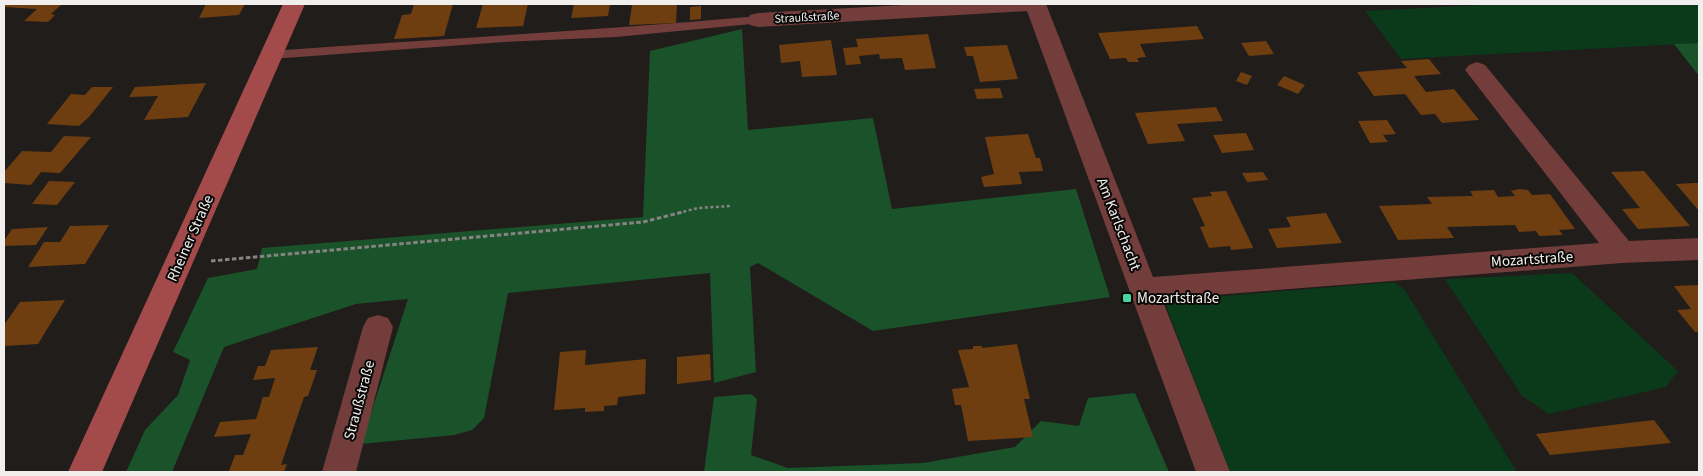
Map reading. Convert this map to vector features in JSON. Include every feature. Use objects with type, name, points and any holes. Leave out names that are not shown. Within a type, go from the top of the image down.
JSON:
[{"type":"main road","name":"Rheiner Straße","points":[[85,472],[294,4]]},
{"type":"street","name":"Straußstraße","points":[[758,20],[1035,4]]},
{"type":"street","name":"Am Karlschacht","points":[[1035,4],[1213,472]]},
{"type":"street","points":[[1477,70],[1622,252]]},
{"type":"street","name":"Mozartstraße","points":[[1143,289],[1622,252],[1699,249]]},
{"type":"street","name":"Straußstraße","points":[[339,472],[378,327]]},
{"type":"lane","points":[[271,55],[616,32],[758,20]]},
{"type":"path","points":[[178,264],[643,222],[698,208],[731,206]]},
{"type":"green space","points":[[1502,4],[1699,4],[1699,43],[1401,59],[1365,11]]},
{"type":"green space","points":[[742,29],[748,130],[873,118],[892,209],[1076,189],[1110,297],[873,331],[758,263],[750,267],[756,372],[714,383],[710,273],[508,293],[484,418],[472,430],[454,435],[361,444],[408,299],[356,304],[224,347],[172,472],[126,472],[145,430],[178,395],[190,360],[173,352],[208,278],[257,269],[262,248],[643,217],[650,51]]},
{"type":"green space","points":[[1699,43],[1699,76],[1674,44]]},
{"type":"green space","points":[[1572,273],[1678,371],[1666,387],[1549,414],[1522,396],[1445,279]]},
{"type":"green space","points":[[1394,282],[1404,289],[1517,472],[1230,472],[1164,301]]},
{"type":"green space","points":[[1135,393],[1169,472],[704,472],[714,397],[751,394],[757,399],[751,455],[788,468],[923,463],[1015,447],[1041,421],[1079,426],[1088,398]]},
{"type":"building","points":[[4,4],[62,4],[51,14],[55,15],[48,22],[24,21],[37,9],[4,7]]},
{"type":"building","points":[[206,4],[245,4],[239,15],[199,18]]},
{"type":"building","points":[[414,4],[453,4],[444,36],[394,39],[402,15],[411,14]]},
{"type":"building","points":[[483,4],[528,4],[523,26],[476,28]]},
{"type":"building","points":[[574,4],[610,4],[608,16],[571,18]]},
{"type":"building","points":[[677,4],[676,23],[629,25],[632,5]]},
{"type":"building","points":[[701,6],[701,19],[690,20],[690,7]]},
{"type":"building","points":[[1197,26],[1204,39],[1140,44],[1146,57],[1137,58],[1139,62],[1128,62],[1126,58],[1110,59],[1098,33]]},
{"type":"building","points":[[928,34],[936,68],[905,70],[902,58],[880,59],[879,54],[859,56],[861,64],[846,65],[843,48],[858,47],[856,39]]},
{"type":"building","points":[[831,40],[837,75],[802,77],[800,61],[781,63],[779,45]]},
{"type":"building","points":[[1266,41],[1274,54],[1249,56],[1241,43]]},
{"type":"building","points":[[1007,45],[1018,79],[980,82],[973,56],[967,56],[964,47]]},
{"type":"building","points":[[1429,59],[1441,74],[1414,76],[1426,92],[1454,89],[1479,120],[1442,123],[1435,114],[1421,115],[1405,94],[1374,96],[1357,72],[1407,68],[1401,61]]},
{"type":"building","points":[[1241,72],[1252,76],[1247,85],[1236,81]]},
{"type":"building","points":[[1284,76],[1305,85],[1298,94],[1277,85]]},
{"type":"building","points":[[206,83],[188,117],[144,120],[158,96],[129,97],[135,87]]},
{"type":"building","points":[[92,87],[113,87],[89,117],[79,126],[47,124],[71,94],[85,95]]},
{"type":"building","points":[[1000,88],[1003,98],[977,99],[974,89]]},
{"type":"building","points":[[1216,107],[1223,121],[1177,124],[1185,141],[1148,144],[1135,113]]},
{"type":"building","points":[[1387,120],[1396,134],[1383,135],[1388,142],[1370,143],[1358,121]]},
{"type":"building","points":[[1246,133],[1254,150],[1222,153],[1213,135]]},
{"type":"building","points":[[1028,134],[1036,158],[1040,158],[1043,171],[1019,172],[1022,184],[984,187],[981,177],[994,174],[985,137]]},
{"type":"building","points":[[64,136],[91,137],[60,173],[41,172],[31,185],[4,183],[4,172],[22,151],[51,152]]},
{"type":"building","points":[[1644,171],[1690,226],[1638,229],[1622,209],[1640,208],[1611,172]]},
{"type":"building","points":[[1263,172],[1268,180],[1247,182],[1242,173]]},
{"type":"building","points":[[49,181],[75,182],[57,205],[32,204]]},
{"type":"building","points":[[1699,183],[1699,211],[1676,184]]},
{"type":"building","points":[[1519,189],[1528,190],[1532,195],[1550,194],[1575,229],[1559,230],[1563,235],[1539,236],[1536,231],[1519,232],[1515,225],[1447,227],[1454,238],[1398,240],[1379,206],[1432,204],[1427,197],[1473,196],[1470,191],[1494,190],[1498,197],[1515,196],[1511,191]]},
{"type":"building","points":[[1226,191],[1253,248],[1231,250],[1230,246],[1209,248],[1200,227],[1205,226],[1192,198],[1212,196],[1210,192]]},
{"type":"building","points":[[1326,213],[1342,243],[1277,248],[1268,229],[1291,227],[1286,217]]},
{"type":"building","points":[[109,225],[85,264],[28,267],[44,242],[60,242],[70,226]]},
{"type":"building","points":[[48,227],[36,245],[4,246],[4,241],[12,229]]},
{"type":"building","points":[[1699,285],[1699,332],[1695,332],[1677,310],[1691,309],[1674,286]]},
{"type":"building","points":[[65,300],[38,344],[4,346],[4,325],[20,302]]},
{"type":"building","points":[[1017,344],[1030,399],[1024,399],[1033,437],[968,441],[961,405],[955,405],[952,389],[969,387],[958,350],[973,349],[973,346],[982,346],[982,348]]},
{"type":"building","points":[[318,347],[310,370],[317,370],[308,396],[304,397],[281,465],[287,464],[284,472],[229,471],[235,455],[243,455],[251,434],[214,437],[220,422],[256,419],[263,397],[269,397],[275,378],[253,380],[258,366],[265,366],[271,350]]},
{"type":"building","points":[[586,350],[585,365],[646,359],[645,394],[618,397],[617,405],[604,406],[604,411],[585,412],[585,408],[554,410],[560,352]]},
{"type":"building","points":[[710,354],[711,380],[677,384],[677,357]]},
{"type":"building","points":[[1654,420],[1671,443],[1550,455],[1536,434]]},
{"type":"place","name":"Mozartstraße","points":[[1127,298]]}]
